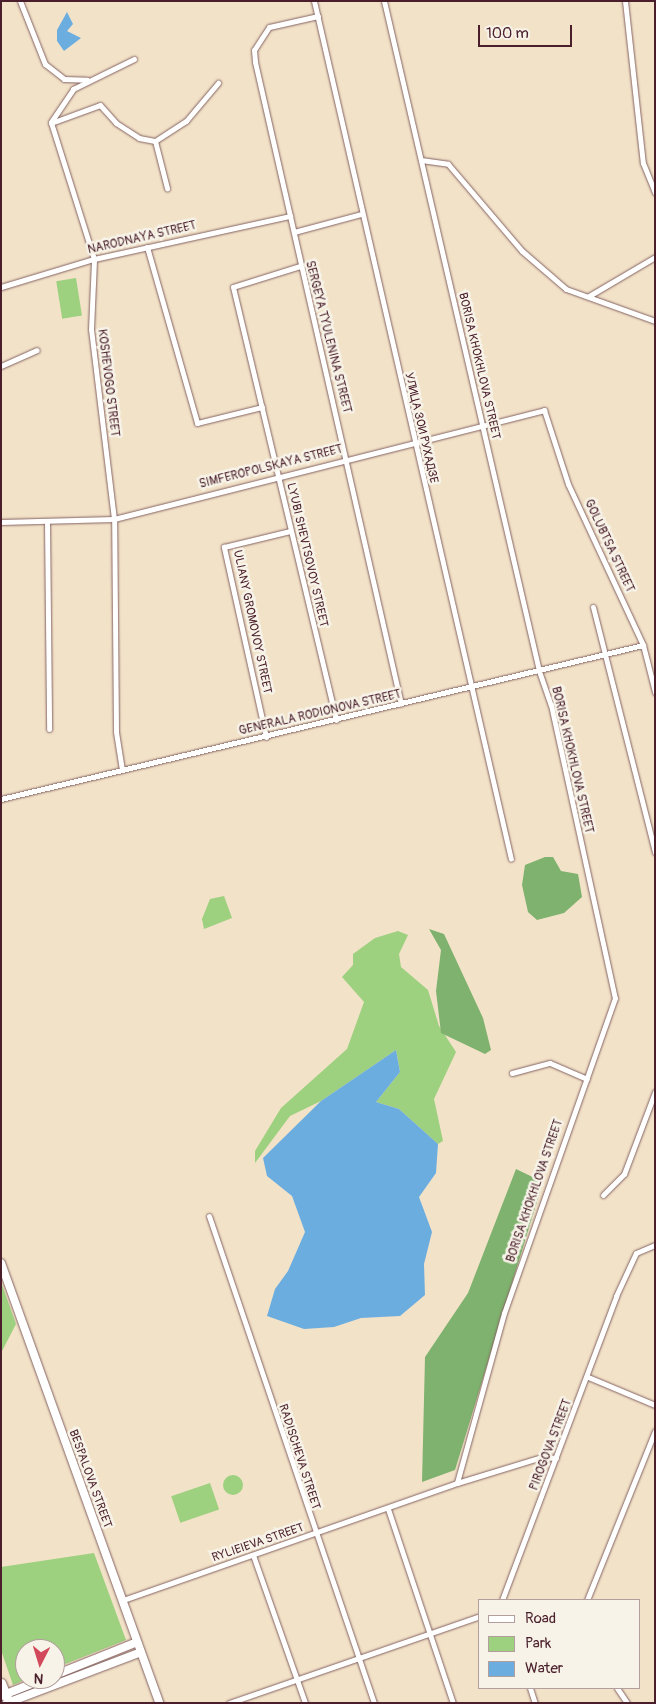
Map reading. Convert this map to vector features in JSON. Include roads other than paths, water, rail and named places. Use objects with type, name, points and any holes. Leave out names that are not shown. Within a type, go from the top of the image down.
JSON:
[{"type":"main road","name":"BESPALOVA STREET","points":[[1,1263],[159,1703]]},
{"type":"main road","points":[[65,1671],[137,1642]]},
{"type":"main road","points":[[7,1700],[141,1652]]},
{"type":"main road","points":[[1,1683],[7,1700]]},
{"type":"main road","points":[[7,1700],[26,1689]]},
{"type":"street","points":[[20,1],[45,64],[64,79],[86,80]]},
{"type":"street","name":"УЛИЦА ЗОИ РУХАДЗЕ","points":[[314,1],[361,214],[511,859]]},
{"type":"street","name":"BORISA KHOKHLOVA STREET","points":[[384,1],[539,671],[551,704],[615,998],[504,1313],[457,1483]]},
{"type":"street","points":[[625,1],[643,162],[655,193]]},
{"type":"street","name":"SERGEYA TYULENINA STREET","points":[[318,16],[268,26],[254,50],[300,266],[348,459],[401,704]]},
{"type":"street","points":[[51,123],[73,89],[86,80],[134,59]]},
{"type":"street","points":[[51,123],[100,106],[116,123],[139,138],[155,141],[186,121],[218,83]]},
{"type":"street","name":"KOSHEVOGO STREET","points":[[51,123],[94,259],[90,329],[114,518],[116,731],[122,770]]},
{"type":"street","points":[[155,141],[167,188]]},
{"type":"street","points":[[421,160],[448,164],[533,262],[566,289],[655,321]]},
{"type":"street","points":[[294,232],[361,214]]},
{"type":"street","name":"NARODNAYA STREET","points":[[1,287],[94,259],[290,216]]},
{"type":"street","points":[[147,247],[197,423],[262,407]]},
{"type":"street","points":[[589,296],[655,257]]},
{"type":"street","name":"LYUBI SHEVTSOVOY STREET","points":[[300,266],[233,286],[336,720]]},
{"type":"street","points":[[1,366],[37,350]]},
{"type":"street","name":"SIMFEROPOLSKAYA STREET","points":[[1,522],[47,523],[114,518],[544,410]]},
{"type":"street","name":"GOLUBTSA STREET","points":[[544,410],[568,484],[643,645],[655,692]]},
{"type":"street","points":[[47,523],[49,729]]},
{"type":"street","name":"ULIANY GROMOVOY STREET","points":[[266,737],[224,547],[290,531]]},
{"type":"street","points":[[593,607],[602,655],[619,697],[655,852]]},
{"type":"street","name":"GENERALA RODIONOVA STREET","points":[[1,799],[266,737],[643,645]]},
{"type":"street","points":[[512,1073],[550,1063],[587,1080]]},
{"type":"street","points":[[603,1196],[624,1174],[655,1092]]},
{"type":"street","name":"RADISCHEVA STREET","points":[[208,1216],[314,1534],[374,1703]]},
{"type":"street","name":"PIROGOVA STREET","points":[[502,1599],[588,1377],[616,1296],[636,1253],[655,1245]]},
{"type":"street","points":[[588,1377],[655,1405]]},
{"type":"street","points":[[587,1599],[655,1431]]},
{"type":"street","name":"RYLIEIEVA STREET","points":[[123,1600],[388,1509],[457,1483],[542,1457],[556,1458]]},
{"type":"street","points":[[388,1509],[453,1703]]},
{"type":"street","points":[[252,1555],[305,1703]]},
{"type":"street","points":[[229,1703],[478,1617]]},
{"type":"street","points":[[530,1689],[535,1703]]},
{"type":"street","points":[[618,1689],[626,1703]]},
{"type":"water","points":[[67,12],[73,24],[67,31],[81,38],[64,51],[57,41],[57,30]]},
{"type":"water","points":[[396,1050],[400,1072],[376,1102],[399,1109],[438,1144],[436,1173],[419,1197],[432,1232],[424,1264],[425,1295],[400,1316],[361,1318],[334,1327],[304,1329],[267,1316],[275,1289],[288,1271],[305,1232],[292,1196],[267,1176],[263,1158],[321,1101]]}]
